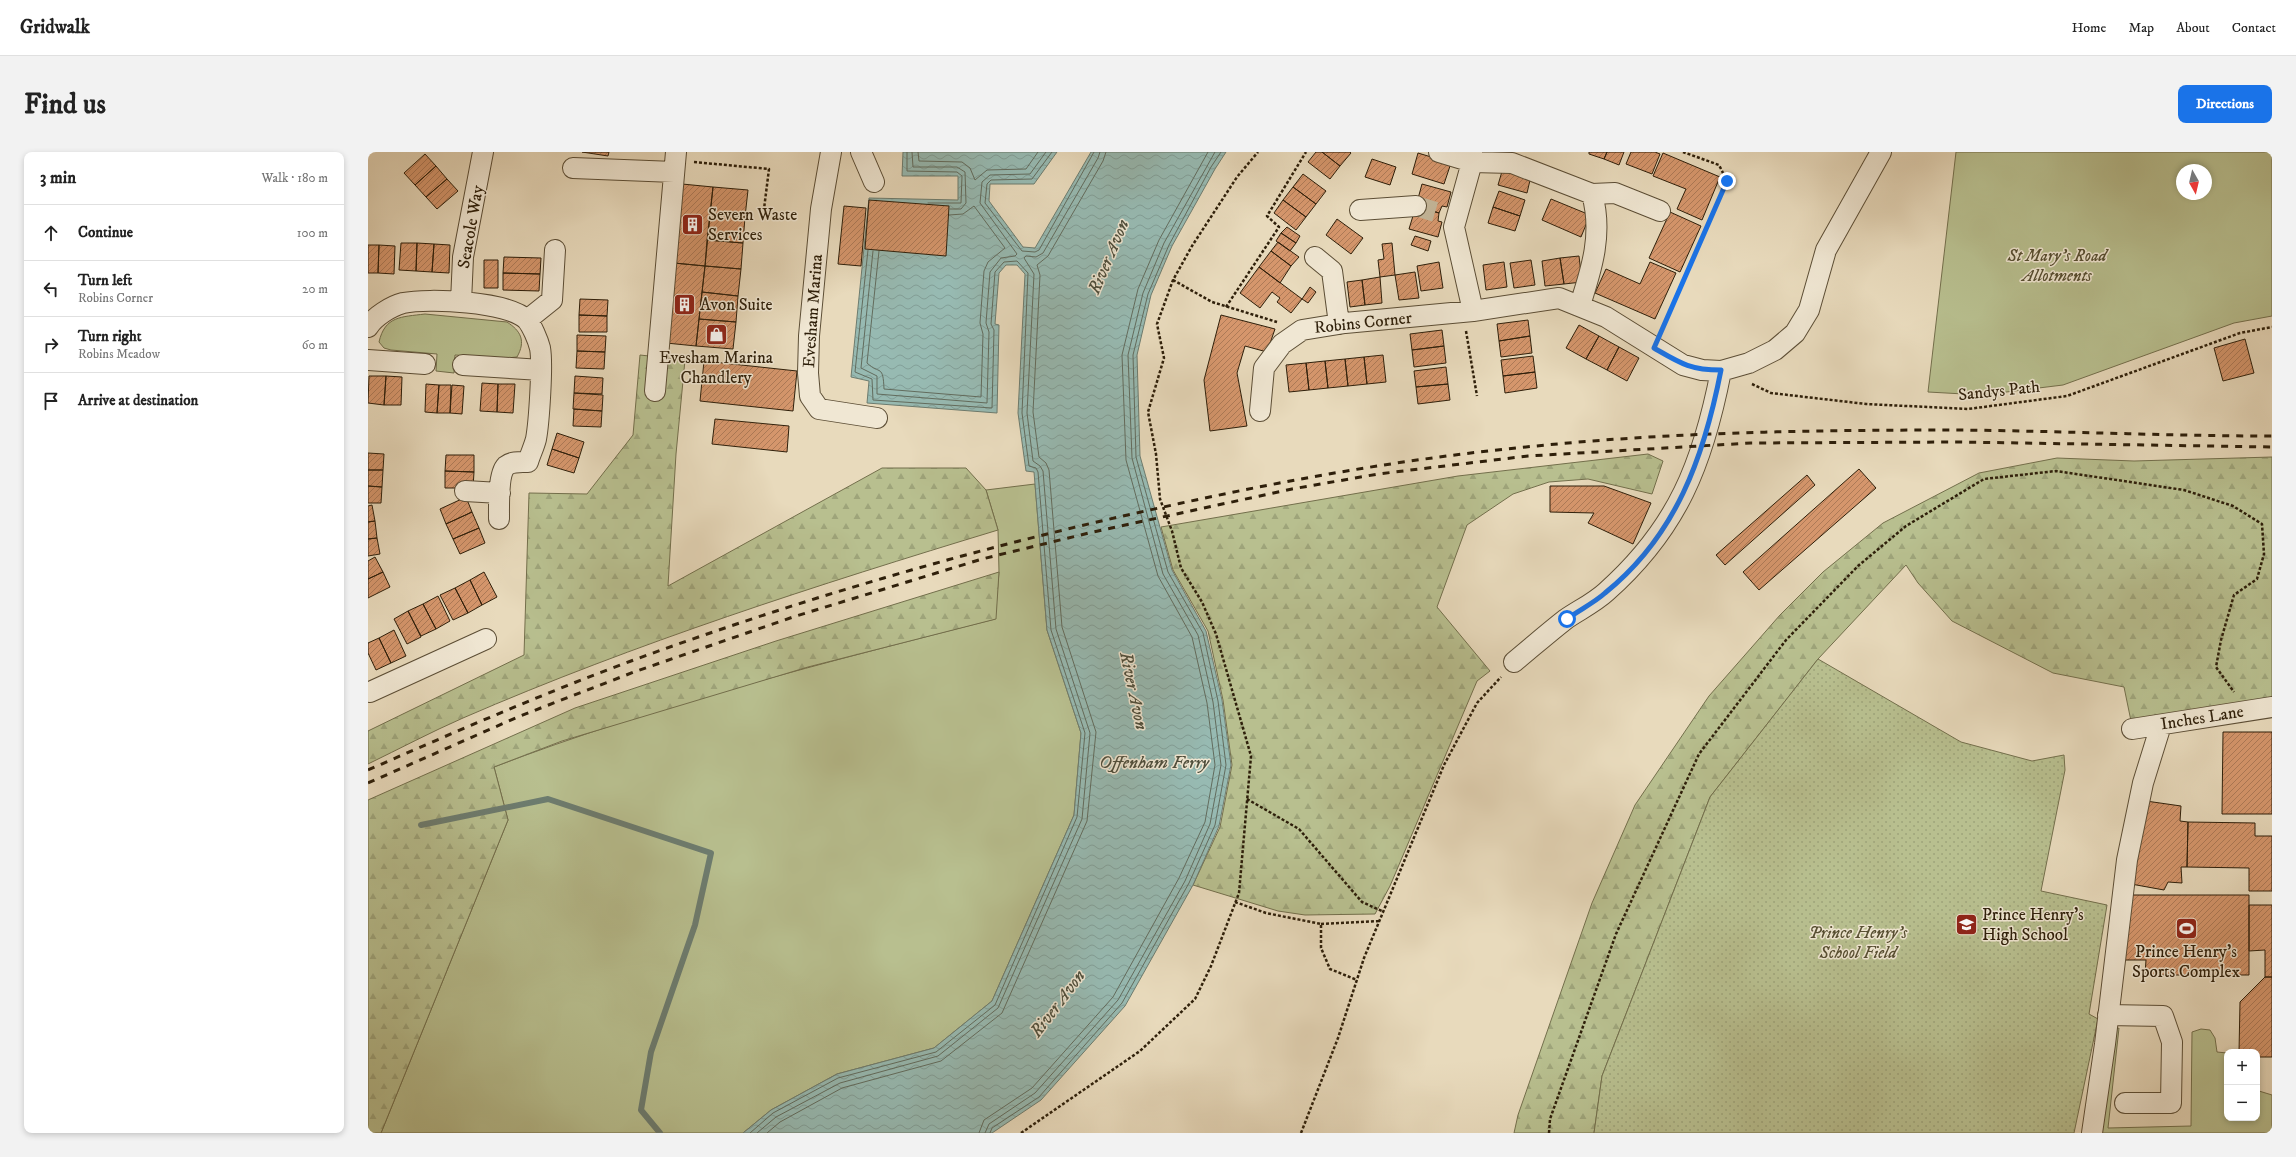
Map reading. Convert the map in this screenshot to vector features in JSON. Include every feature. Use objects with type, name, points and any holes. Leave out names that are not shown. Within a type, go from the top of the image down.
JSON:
[{"type":"street","name":"Seacole Way","points":[[461,302],[463,257],[483,152]]},
{"type":"street","name":"Evesham Marina","points":[[831,152],[821,209],[808,336],[808,373],[810,396],[819,410],[877,418]]},
{"type":"street","points":[[861,152],[874,182]]},
{"type":"street","points":[[1439,152],[1512,163],[1592,194],[1616,193],[1660,211]]},
{"type":"street","name":"Robins Corner","points":[[1260,411],[1264,368],[1282,344],[1302,330],[1339,324],[1468,312],[1559,298],[1580,305],[1606,317],[1683,366],[1702,370],[1721,370],[1749,363],[1775,350],[1795,333],[1809,310],[1826,250],[1881,152]]},
{"type":"street","points":[[655,391],[674,172],[684,157]]},
{"type":"street","points":[[1468,312],[1454,227],[1448,216],[1472,157]]},
{"type":"street","points":[[573,168],[674,172]]},
{"type":"street","points":[[1580,305],[1594,260],[1597,212],[1592,194]]},
{"type":"street","points":[[1360,210],[1416,206]]},
{"type":"street","points":[[527,320],[552,300],[555,250]]},
{"type":"street","points":[[1315,257],[1332,271],[1339,324]]},
{"type":"street","points":[[368,327],[385,312],[402,304],[424,301],[461,302],[495,306],[527,320],[540,348],[536,439],[528,462],[514,463],[506,466],[501,474],[499,519]]},
{"type":"street","points":[[368,360],[425,364]]},
{"type":"street","points":[[463,365],[540,370]]},
{"type":"street","points":[[1514,662],[1567,619],[1605,594],[1658,537],[1692,476],[1712,418],[1721,370]]},
{"type":"street","points":[[465,491],[500,493]]},
{"type":"street","points":[[369,691],[486,639]]},
{"type":"street","name":"Inches Lane","points":[[2132,729],[2272,707]]},
{"type":"street","points":[[2092,1133],[2127,860],[2143,783],[2160,725]]},
{"type":"street","points":[[2108,1015],[2163,1016],[2172,1042],[2172,1103],[2125,1103]]},
{"type":"path","points":[[1021,1133],[1086,1086],[1140,1051],[1195,998],[1211,966],[1239,892],[1252,756],[1216,634],[1202,602],[1181,568],[1172,531],[1160,499],[1156,454],[1148,412],[1164,358],[1157,324],[1173,280],[1192,246],[1237,177],[1258,152]]},
{"type":"path","points":[[1226,307],[1279,227],[1267,216],[1306,152]]},
{"type":"path","points":[[1654,348],[1727,181],[1719,166],[1683,152]]},
{"type":"path","points":[[684,157],[769,169],[764,209]]},
{"type":"path","points":[[1173,280],[1212,302],[1302,330]]},
{"type":"path","points":[[1468,312],[1477,396]]},
{"type":"path","name":"Sandys Path","points":[[1749,383],[1779,394],[1866,404],[1968,409],[2067,396],[2240,333],[2272,327]]},
{"type":"path","points":[[1549,1133],[1550,1119],[1616,934],[1699,754],[1786,640],[1858,566],[1906,526],[1984,479],[2056,471],[2184,490],[2233,506],[2262,524],[2264,554],[2257,579],[2234,595],[2221,640],[2216,667],[2234,690],[2233,713]]},
{"type":"path","points":[[1301,1133],[1338,1038],[1357,980],[1444,765],[1477,703],[1514,662]]},
{"type":"path","points":[[1247,799],[1299,829],[1362,902],[1384,912]]},
{"type":"path","points":[[1235,902],[1266,913],[1321,924],[1380,921]]},
{"type":"path","points":[[1321,924],[1321,948],[1330,969],[1357,980]]},
{"type":"green space","name":"St Mary's Road Allotments","points":[[1956,152],[2272,152],[2272,316],[2234,323],[2063,385],[1982,395],[1928,392]]},
{"type":"green space","points":[[425,314],[507,322],[516,329],[521,337],[520,351],[517,357],[506,358],[455,355],[454,373],[436,371],[437,354],[391,350],[384,348],[379,342],[385,327],[395,319]]},
{"type":"green space","points":[[640,355],[685,360],[676,454],[668,586],[882,468],[966,468],[986,490],[998,530],[862,572],[728,616],[661,640],[528,691],[463,718],[368,764],[368,731],[524,655],[529,493],[587,494],[633,435]]},
{"type":"green space","points":[[1648,454],[1663,461],[1652,494],[1588,479],[1549,482],[1513,494],[1467,525],[1437,607],[1490,671],[1477,681],[1390,886],[1375,914],[1305,915],[1278,911],[1193,885],[1220,827],[1232,765],[1223,700],[1208,631],[1173,570],[1161,527],[1458,476]]},
{"type":"green space","points":[[2272,457],[2272,700],[2131,721],[2124,687],[2053,673],[1952,621],[1918,583],[1906,565],[1818,659],[1710,797],[1602,1076],[1594,1133],[1514,1133],[1518,1115],[1592,903],[1635,805],[1709,696],[1780,615],[1823,572],[1883,523],[1979,473],[2057,458],[2134,461]]},
{"type":"green space","points":[[1035,484],[1047,630],[1081,733],[1074,815],[992,1001],[934,1048],[837,1074],[771,1110],[743,1133],[381,1133],[508,820],[494,767],[679,704],[805,668],[995,619],[999,572],[998,530],[986,490]]},
{"type":"green space","points":[[999,572],[996,619],[808,667],[562,741],[494,767],[508,820],[381,1133],[368,1133],[368,800],[575,708],[776,641]]},
{"type":"green space","name":"Prince Henry's School Field","points":[[1818,659],[1961,742],[2032,761],[2064,755],[2065,770],[2041,891],[2107,905],[2089,1014],[2098,1019],[2074,1133],[1594,1133],[1602,1076],[1710,797]]},
{"type":"green space","points":[[2119,1028],[2108,1128],[2191,1126],[2192,1032],[2201,1029],[2210,1030],[2215,1038],[2217,1052],[2224,1053],[2224,1121],[2260,1121],[2260,1091],[2272,1095],[2272,1133],[2092,1133],[2107,1033]]},
{"type":"water","name":"Offenham Ferry","points":[[903,152],[1057,152],[1034,184],[990,184],[989,201],[1023,247],[1035,248],[1091,152],[1226,152],[1172,246],[1151,295],[1137,355],[1140,456],[1172,570],[1206,631],[1222,700],[1231,765],[1219,826],[1193,885],[1125,1006],[1041,1100],[992,1133],[743,1133],[771,1110],[837,1074],[934,1048],[992,1001],[1074,815],[1081,733],[1047,630],[1034,472],[1026,471],[1018,413],[1025,274],[1017,265],[1006,265],[999,273],[995,324],[999,325],[997,413],[867,403],[869,381],[851,377],[869,198],[958,200],[958,176],[902,176]]},
{"type":"building","points":[[582,152],[609,152],[608,156]]},
{"type":"building","points":[[1316,152],[1322,152],[1340,166],[1330,179],[1308,162]]},
{"type":"building","points":[[1322,152],[1350,152],[1351,153],[1340,166]]},
{"type":"building","points":[[1589,152],[1607,152],[1604,159],[1589,154]]},
{"type":"building","points":[[1607,152],[1624,152],[1619,165],[1604,159]]},
{"type":"building","points":[[1631,152],[1655,152],[1660,154],[1652,174],[1626,164]]},
{"type":"building","points":[[1418,153],[1451,163],[1444,184],[1412,174]]},
{"type":"building","points":[[1663,153],[1720,177],[1702,220],[1677,209],[1686,189],[1653,176]]},
{"type":"building","points":[[425,154],[436,166],[415,185],[404,173]]},
{"type":"building","points":[[1372,159],[1396,167],[1390,185],[1365,177]]},
{"type":"building","points":[[436,166],[447,179],[426,197],[415,185]]},
{"type":"building","points":[[1503,168],[1531,176],[1527,193],[1498,185]]},
{"type":"building","points":[[1303,174],[1326,191],[1316,204],[1293,187]]},
{"type":"building","points":[[447,179],[458,191],[437,209],[426,197]]},
{"type":"building","name":"Severn Waste Services","points":[[682,184],[713,187],[705,266],[674,263]]},
{"type":"building","points":[[1422,184],[1451,192],[1447,207],[1442,206],[1439,213],[1416,206]]},
{"type":"building","points":[[713,187],[748,190],[745,217],[710,213]]},
{"type":"building","points":[[1293,187],[1316,204],[1306,217],[1283,200]]},
{"type":"building","points":[[1499,191],[1525,200],[1520,216],[1493,207]]},
{"type":"building","points":[[1551,199],[1590,215],[1581,237],[1542,220]]},
{"type":"building","points":[[869,200],[949,206],[946,256],[865,249]]},
{"type":"building","points":[[1283,200],[1306,217],[1296,230],[1274,213]]},
{"type":"building","points":[[844,206],[866,208],[861,266],[838,264]]},
{"type":"building","points":[[1416,206],[1439,213],[1438,221],[1442,222],[1438,237],[1409,229]]},
{"type":"building","points":[[1493,207],[1520,216],[1515,231],[1488,223]]},
{"type":"building","points":[[1670,212],[1701,226],[1680,272],[1649,258]]},
{"type":"building","points":[[710,213],[745,217],[743,243],[707,240]]},
{"type":"building","points":[[1337,219],[1363,238],[1351,254],[1326,235]]},
{"type":"building","points":[[1287,227],[1300,236],[1296,243],[1281,233]]},
{"type":"building","points":[[1281,233],[1296,243],[1290,251],[1276,241]]},
{"type":"building","points":[[1415,236],[1431,241],[1428,251],[1411,245]]},
{"type":"building","points":[[707,240],[743,243],[741,269],[705,266]]},
{"type":"building","points":[[1278,242],[1299,257],[1291,266],[1271,251]]},
{"type":"building","points":[[401,243],[417,243],[416,271],[399,270]]},
{"type":"building","points":[[417,243],[434,244],[432,272],[416,271]]},
{"type":"building","points":[[1392,243],[1395,275],[1380,277],[1378,260],[1384,259],[1382,244]]},
{"type":"building","points":[[434,244],[450,245],[449,273],[432,272]]},
{"type":"building","points":[[368,245],[379,245],[378,273],[368,273]]},
{"type":"building","points":[[379,245],[395,246],[394,274],[378,273]]},
{"type":"building","points":[[1271,251],[1291,266],[1280,283],[1259,267]]},
{"type":"building","points":[[1579,256],[1582,282],[1564,284],[1560,258]]},
{"type":"building","points":[[504,257],[541,258],[540,274],[503,273]]},
{"type":"building","points":[[1560,258],[1564,284],[1545,286],[1542,261]]},
{"type":"building","points":[[484,260],[498,260],[498,288],[484,288]]},
{"type":"building","points":[[1531,260],[1535,285],[1514,288],[1510,263]]},
{"type":"building","points":[[1439,262],[1443,288],[1421,291],[1417,266]]},
{"type":"building","points":[[1504,262],[1507,287],[1486,290],[1483,265]]},
{"type":"building","points":[[1650,262],[1676,273],[1655,319],[1595,293],[1606,269],[1640,284]]},
{"type":"building","name":"Avon Suite","points":[[674,263],[705,266],[696,346],[666,343]]},
{"type":"building","points":[[705,266],[741,269],[738,296],[702,292]]},
{"type":"building","points":[[1259,267],[1302,299],[1291,313],[1277,302],[1280,298],[1272,292],[1260,308],[1240,293]]},
{"type":"building","points":[[1415,272],[1419,298],[1399,300],[1395,275]]},
{"type":"building","points":[[503,273],[540,274],[539,291],[503,290]]},
{"type":"building","points":[[1380,277],[1382,303],[1365,305],[1362,280]]},
{"type":"building","points":[[1362,280],[1365,305],[1350,307],[1347,282]]},
{"type":"building","points":[[1310,287],[1316,292],[1308,303],[1302,299]]},
{"type":"building","points":[[702,292],[738,296],[736,322],[699,319]]},
{"type":"building","points":[[580,299],[608,300],[607,316],[579,315]]},
{"type":"building","points":[[579,315],[607,316],[607,332],[579,332]]},
{"type":"building","points":[[1221,315],[1275,329],[1267,352],[1245,346],[1237,373],[1247,426],[1210,431],[1204,380]]},
{"type":"building","name":"Evesham Marina Chandlery","points":[[699,319],[736,322],[733,349],[696,346]]},
{"type":"building","points":[[1528,320],[1530,336],[1499,341],[1497,324]]},
{"type":"building","points":[[1579,325],[1599,336],[1586,359],[1566,348]]},
{"type":"building","points":[[1442,330],[1444,346],[1412,350],[1410,334]]},
{"type":"building","points":[[577,335],[606,336],[605,352],[577,351]]},
{"type":"building","points":[[1530,336],[1532,353],[1501,357],[1499,341]]},
{"type":"building","points":[[1599,336],[1619,347],[1607,370],[1586,359]]},
{"type":"building","points":[[2245,339],[2254,373],[2223,381],[2214,348]]},
{"type":"building","points":[[1444,346],[1446,363],[1414,367],[1412,350]]},
{"type":"building","points":[[1619,347],[1639,358],[1627,381],[1607,370]]},
{"type":"building","points":[[577,351],[605,352],[604,369],[576,368]]},
{"type":"building","points":[[1383,355],[1386,382],[1367,384],[1364,357]]},
{"type":"building","points":[[1533,356],[1535,372],[1503,376],[1501,360]]},
{"type":"building","points":[[1364,357],[1367,384],[1348,386],[1345,359]]},
{"type":"building","points":[[1345,359],[1348,386],[1328,388],[1325,361]]},
{"type":"building","points":[[704,361],[797,371],[793,411],[700,401]]},
{"type":"building","points":[[1325,361],[1328,388],[1309,390],[1306,363]]},
{"type":"building","points":[[1306,363],[1309,390],[1289,392],[1286,365]]},
{"type":"building","points":[[1446,367],[1448,384],[1416,387],[1414,371]]},
{"type":"building","points":[[1535,372],[1537,388],[1505,393],[1503,376]]},
{"type":"building","points":[[369,376],[386,376],[384,405],[368,403]]},
{"type":"building","points":[[386,376],[402,377],[401,405],[384,405]]},
{"type":"building","points":[[575,376],[603,378],[602,394],[574,393]]},
{"type":"building","points":[[482,383],[498,384],[497,412],[480,411]]},
{"type":"building","points":[[426,384],[439,385],[437,413],[425,412]]},
{"type":"building","points":[[498,384],[515,384],[513,413],[497,412]]},
{"type":"building","points":[[1448,384],[1450,400],[1418,404],[1416,387]]},
{"type":"building","points":[[439,385],[451,385],[450,413],[437,413]]},
{"type":"building","points":[[452,385],[464,386],[462,414],[450,413]]},
{"type":"building","points":[[574,393],[603,395],[602,411],[573,409]]},
{"type":"building","points":[[574,409],[602,411],[601,427],[573,426]]},
{"type":"building","points":[[715,419],[789,426],[787,452],[712,444]]},
{"type":"building","points":[[557,433],[584,442],[579,458],[552,449]]},
{"type":"building","points":[[552,449],[579,458],[574,473],[547,465]]},
{"type":"building","points":[[368,453],[384,454],[383,470],[368,470]]},
{"type":"building","points":[[446,455],[474,455],[474,472],[445,471]]},
{"type":"building","points":[[1859,469],[1876,488],[1759,590],[1743,572]]},
{"type":"building","points":[[368,470],[383,470],[382,487],[368,486]]},
{"type":"building","points":[[445,471],[474,472],[473,488],[445,488]]},
{"type":"building","points":[[1807,475],[1815,485],[1725,565],[1716,555]]},
{"type":"building","points":[[368,486],[382,487],[381,503],[368,503]]},
{"type":"building","points":[[1550,486],[1604,486],[1651,503],[1633,544],[1588,523],[1594,513],[1550,512]]},
{"type":"building","points":[[466,497],[472,512],[446,524],[440,509]]},
{"type":"building","points":[[372,505],[375,521],[368,522],[368,506]]},
{"type":"building","points":[[472,512],[479,528],[453,539],[446,524]]},
{"type":"building","points":[[375,521],[377,538],[368,539],[368,522]]},
{"type":"building","points":[[479,528],[485,543],[460,554],[453,539]]},
{"type":"building","points":[[377,538],[380,554],[368,556],[368,539]]},
{"type":"building","points":[[375,557],[383,572],[368,579],[368,561]]},
{"type":"building","points":[[383,572],[390,587],[368,598],[368,579]]},
{"type":"building","points":[[484,572],[497,597],[482,605],[470,580]]},
{"type":"building","points":[[470,580],[482,605],[468,613],[455,588]]},
{"type":"building","points":[[455,588],[468,613],[453,620],[440,595]]},
{"type":"building","points":[[438,596],[450,621],[436,629],[423,604]]},
{"type":"building","points":[[423,604],[436,629],[421,636],[408,611]]},
{"type":"building","points":[[408,611],[421,637],[407,644],[394,619]]},
{"type":"building","points":[[394,630],[406,656],[391,663],[379,638]]},
{"type":"building","points":[[379,638],[391,663],[376,670],[368,653],[368,643]]},
{"type":"building","points":[[2223,732],[2272,732],[2272,814],[2222,814]]},
{"type":"building","points":[[2146,801],[2181,806],[2180,821],[2188,822],[2187,867],[2181,867],[2182,883],[2168,882],[2164,890],[2131,884]]},
{"type":"building","points":[[2188,822],[2255,823],[2255,836],[2272,836],[2272,891],[2249,891],[2249,868],[2187,867]]},
{"type":"building","name":"Prince Henry's Sports Complex","points":[[2123,895],[2249,895],[2249,975],[2145,975],[2146,960],[2123,960]]},
{"type":"building","points":[[2249,905],[2272,905],[2272,977],[2265,977],[2265,950],[2249,951]]},
{"type":"building","points":[[2265,977],[2272,977],[2272,1057],[2260,1057],[2260,1049],[2239,1049],[2240,1002]]},
{"type":"waterway","points":[[421,825],[548,799],[711,853],[695,925],[651,1052],[641,1110],[660,1133]]},
{"type":"tunnel","points":[[1416,206],[1439,213]]},
{"type":"railway","points":[[368,770],[499,714],[631,661],[826,595],[959,557],[1092,523],[1204,498],[1341,472],[1387,464],[1526,447],[1688,435],[1958,430],[2272,436]]},
{"type":"railway","points":[[368,783],[520,716],[634,672],[793,617],[982,559],[1093,532],[1292,489],[1378,474],[1528,456],[1751,443],[1958,442],[2272,447]]},
{"type":"place","name":"Severn Waste Services","points":[[693,225]]},
{"type":"place","name":"Avon Suite","points":[[685,305]]},
{"type":"place","name":"Evesham Marina Chandlery","points":[[716,334]]},
{"type":"place","name":"Prince Henry's High School","points":[[1966,925]]},
{"type":"place","name":"Prince Henry's Sports Complex","points":[[2186,928]]},
{"type":"route","points":[[1567,619],[1605,594],[1628,572],[1658,537],[1676,508],[1692,476],[1712,418],[1721,370],[1702,370],[1683,366],[1654,348],[1727,181]]},
{"type":"water label","name":"River Avon","points":[[1109,257]]},
{"type":"water label","name":"River Avon","points":[[1133,691]]},
{"type":"water label","name":"River Avon","points":[[1058,1004]]}]
